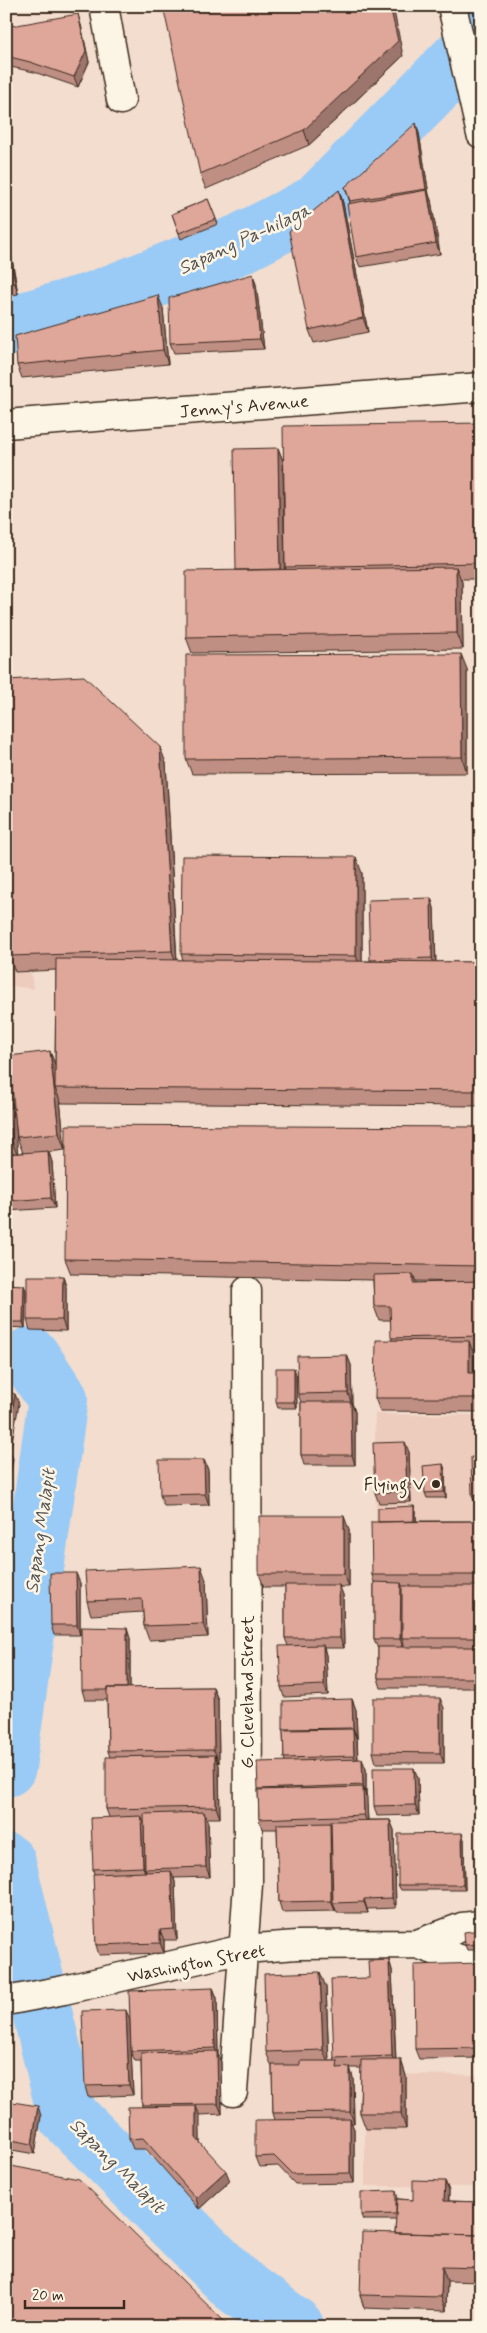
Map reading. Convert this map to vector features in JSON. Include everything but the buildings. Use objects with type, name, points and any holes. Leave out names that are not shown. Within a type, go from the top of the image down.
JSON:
[{"type":"street","points":[[104,6],[121,100]]},
{"type":"street","points":[[453,8],[481,134]]},
{"type":"street","name":"Jenny's Avenue","points":[[6,424],[481,387]]},
{"type":"street","name":"G. Cleveland Street","points":[[233,2092],[248,1884],[247,1291]]},
{"type":"street","name":"Washington Street","points":[[418,1944],[462,1927],[481,1925]]},
{"type":"street","name":"Washington Street","points":[[13,2000],[243,1949],[297,1945],[418,1944],[465,1961],[481,1962]]},
{"type":"shaded area","points":[[6,741],[33,989],[6,985]]},
{"type":"shaded area","points":[[375,1414],[481,1415],[481,1533],[376,1534]]},
{"type":"shaded area","points":[[365,2074],[481,2075],[481,2187],[365,2186]]},
{"type":"waterway","name":"Sapang Pa-hilaga","points":[[6,327],[96,301],[240,244],[318,204],[481,38]]},
{"type":"waterway","name":"Sapang Malapit","points":[[6,1352],[30,1357]]},
{"type":"waterway","name":"Sapang Malapit","points":[[6,1767],[58,1399],[30,1357]]},
{"type":"waterway","name":"Sapang Malapit","points":[[6,1863],[67,2115],[236,2284],[294,2327]]},
{"type":"place","name":"Flying V","points":[[436,1484]]}]
